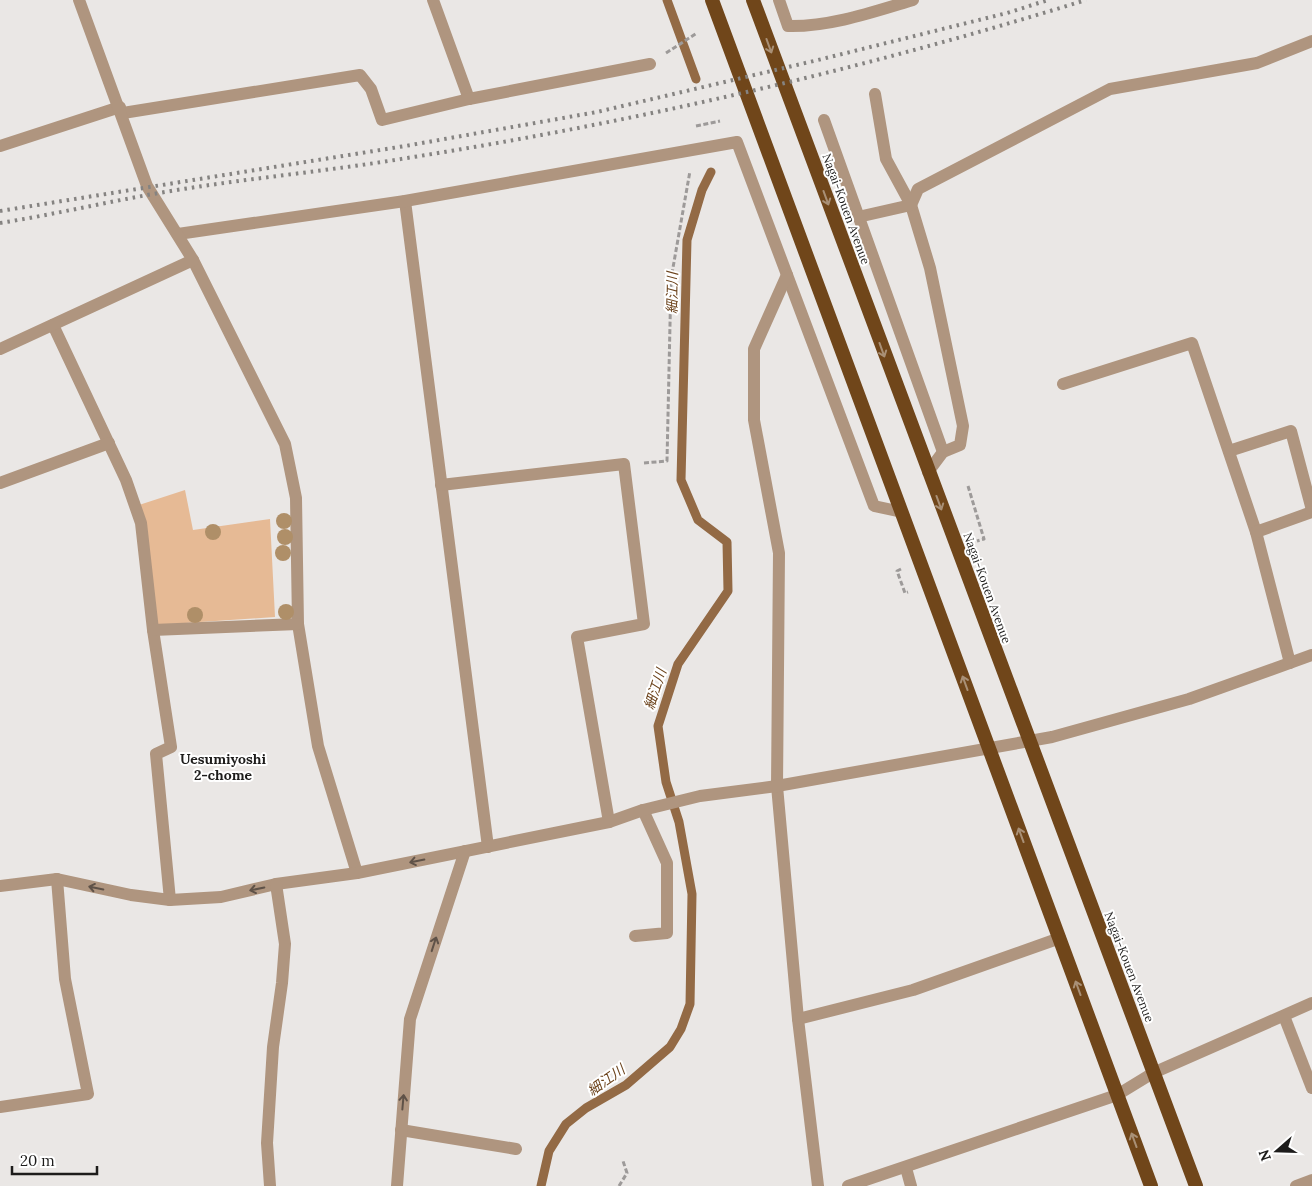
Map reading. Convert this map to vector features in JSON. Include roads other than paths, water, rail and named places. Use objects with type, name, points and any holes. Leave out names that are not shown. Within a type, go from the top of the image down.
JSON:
[{"type":"highway","points":[[712,0],[1151,1186]]},
{"type":"highway","name":"Nagai-Kouen Avenue","points":[[752,0],[1196,1186]]},
{"type":"street","points":[[79,0],[121,110],[147,186],[178,234],[192,260],[285,444],[296,498],[298,624],[318,746],[357,873]]},
{"type":"street","points":[[433,0],[469,99]]},
{"type":"street","points":[[779,0],[788,26],[810,26],[876,12],[913,0]]},
{"type":"street","points":[[911,204],[918,188],[1110,89],[1258,64],[1312,40]]},
{"type":"street","points":[[0,146],[121,110],[360,75],[371,89],[382,120],[469,99],[650,64]]},
{"type":"street","points":[[876,94],[886,159],[911,204],[930,268],[963,426],[960,445],[943,452],[928,472]]},
{"type":"street","points":[[824,120],[943,452]]},
{"type":"street","points":[[178,234],[405,201],[737,142],[874,506],[902,512]]},
{"type":"street","points":[[405,201],[488,847]]},
{"type":"street","points":[[858,217],[911,204]]},
{"type":"street","points":[[0,349],[192,260]]},
{"type":"street","points":[[787,275],[754,348],[754,420],[779,553],[777,786],[798,1019],[818,1186]]},
{"type":"street","points":[[53,324],[108,443],[141,523],[153,630],[171,747],[156,754],[170,900]]},
{"type":"street","points":[[1063,384],[1192,342],[1256,532],[1290,663]]},
{"type":"street","points":[[1229,451],[1291,431],[1312,511],[1256,532]]},
{"type":"street","points":[[0,484],[108,443]]},
{"type":"street","points":[[442,485],[624,464],[644,624],[577,637],[609,822]]},
{"type":"street","points":[[153,630],[298,624]]},
{"type":"street","points":[[0,886],[57,879],[131,895],[170,900],[221,897],[276,884],[357,873],[609,822],[664,804],[700,796],[777,786],[1052,737],[1189,699],[1312,655]]},
{"type":"street","points":[[635,936],[666,933],[667,863],[643,810]]},
{"type":"street","points":[[397,1186],[410,1019],[465,851]]},
{"type":"street","points":[[0,1107],[88,1094],[66,978],[57,879]]},
{"type":"street","points":[[270,1186],[267,1143],[273,1046],[282,983],[285,944],[276,884]]},
{"type":"street","points":[[798,1019],[913,990],[1060,938]]},
{"type":"street","points":[[848,1186],[906,1168],[1117,1095],[1153,1073],[1312,1004]]},
{"type":"street","points":[[1284,1016],[1312,1088]]},
{"type":"street","points":[[401,1130],[516,1149]]},
{"type":"street","points":[[906,1168],[911,1186]]},
{"type":"street","points":[[1296,1186],[1312,1180]]},
{"type":"waterway","name":"細江川","points":[[667,0],[696,79]]},
{"type":"waterway","name":"細江川","points":[[541,1186],[549,1151],[566,1124],[586,1108],[626,1085],[670,1047],[681,1029],[690,1004],[692,894],[679,822],[666,782],[658,726],[678,664],[728,591],[727,542],[698,520],[681,480],[687,240],[702,190],[711,172]]},
{"type":"railway","points":[[0,211],[405,146],[597,112],[818,60],[1007,13],[1048,0]]},
{"type":"railway","points":[[0,223],[185,189],[375,163],[579,128],[834,71],[919,49],[1086,0]]},
{"type":"district","name":"Uesumiyoshi 2-chome","points":[[223,768]]}]
